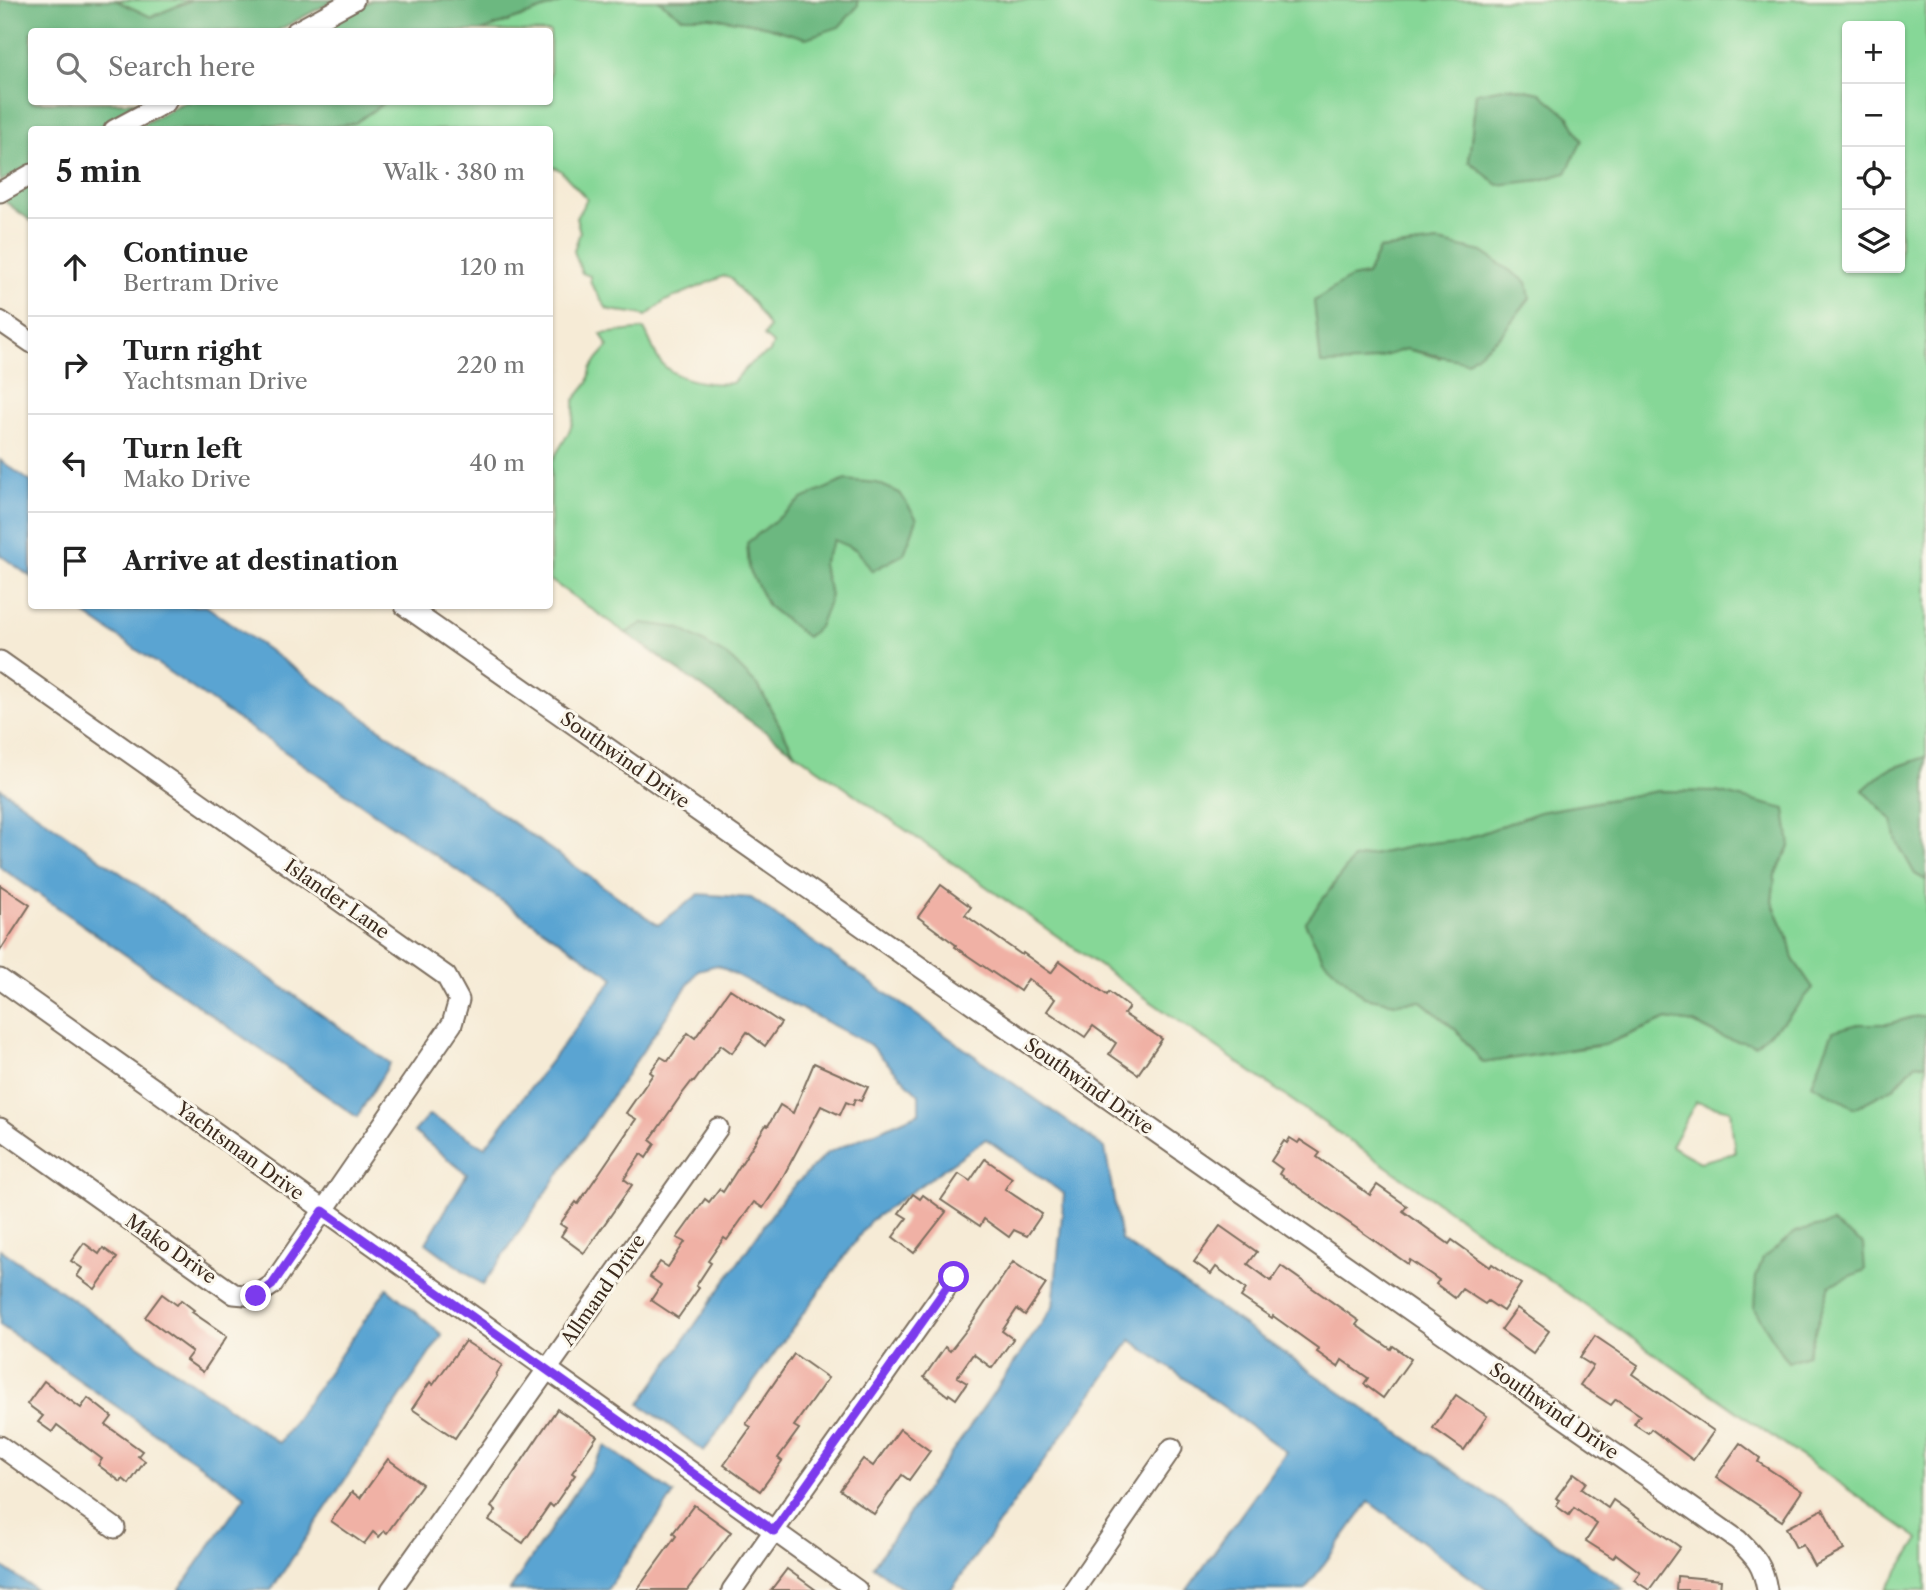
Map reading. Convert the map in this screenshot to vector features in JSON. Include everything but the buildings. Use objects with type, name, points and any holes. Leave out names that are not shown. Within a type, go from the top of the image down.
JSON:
[{"type":"street","points":[[302,28],[354,0]]},
{"type":"street","points":[[121,126],[160,105]]},
{"type":"street","points":[[0,192],[28,176]]},
{"type":"street","points":[[0,321],[28,340]]},
{"type":"street","name":"Southwind Drive","points":[[409,609],[1738,1541],[1758,1560],[1766,1582]]},
{"type":"street","name":"Islander Lane","points":[[0,661],[446,976],[459,1000],[453,1024],[323,1211]]},
{"type":"street","name":"Yachtsman Drive","points":[[0,979],[857,1590]]},
{"type":"street","name":"Mako Drive","points":[[0,1128],[234,1294],[256,1296],[272,1285],[323,1211]]},
{"type":"street","name":"Allmand Drive","points":[[391,1590],[718,1128]]},
{"type":"street","points":[[732,1590],[954,1277]]},
{"type":"street","points":[[0,1446],[116,1528]]},
{"type":"street","points":[[1074,1590],[1171,1448]]},
{"type":"green space","points":[[0,0],[115,0],[151,17],[192,0],[335,0],[283,28],[28,28],[28,105],[141,105],[101,126],[28,126],[28,166],[0,182]]},
{"type":"green space","points":[[115,0],[192,0],[151,17]]},
{"type":"green space","points":[[372,0],[569,0],[490,28],[321,28]]},
{"type":"green space","points":[[569,0],[658,0],[682,17],[711,17],[757,24],[806,38],[858,6],[858,0],[1926,0],[1926,757],[1885,771],[1863,790],[1892,820],[1897,842],[1915,874],[1926,880],[1926,1016],[1888,1024],[1858,1024],[1895,1087],[1916,1063],[1926,1065],[1926,1590],[1886,1590],[1919,1539],[794,752],[759,687],[643,623],[626,633],[553,582],[553,460],[571,427],[574,400],[588,383],[591,369],[608,347],[601,334],[644,329],[659,360],[674,373],[692,380],[732,383],[752,362],[770,352],[773,344],[764,336],[769,327],[731,278],[724,276],[665,301],[646,316],[607,309],[591,284],[590,276],[582,273],[574,251],[580,232],[576,218],[587,199],[560,170],[553,166],[553,126],[340,126],[355,123],[381,105],[553,105],[553,28],[490,28]],"holes":[[[1510,87],[1540,93],[1469,161],[1476,93]],[[1439,242],[1440,358],[1406,349],[1362,363],[1350,278],[1367,275],[1379,249]],[[845,480],[857,550],[834,540],[822,565]],[[1658,791],[1717,792],[1790,846],[1775,875],[1772,902],[1788,937],[1793,959],[1813,988],[1724,1038],[1694,1023],[1667,1019],[1605,1045],[1483,1063],[1456,1030],[1421,1001],[1324,960],[1305,923],[1353,859],[1423,844],[1466,839],[1540,812]],[[1696,1102],[1730,1110],[1735,1153],[1700,1162],[1671,1146]],[[1832,1223],[1865,1269],[1830,1284],[1819,1315]]]},
{"type":"green space","points":[[658,0],[858,0],[858,6],[839,27],[806,38],[757,24],[711,17],[682,17]]},
{"type":"green space","points":[[1510,87],[1540,93],[1569,117],[1582,141],[1566,173],[1541,180],[1498,185],[1469,161],[1476,93]]},
{"type":"green space","points":[[178,105],[381,105],[355,123],[337,126],[139,126]]},
{"type":"green space","points":[[28,186],[28,219],[3,200]]},
{"type":"green space","points":[[1439,242],[1482,252],[1527,282],[1530,298],[1500,336],[1467,362],[1406,349],[1362,363],[1321,364],[1314,301],[1350,278],[1367,275],[1379,249]]},
{"type":"green space","points":[[845,480],[877,483],[900,493],[917,519],[904,554],[872,571],[857,550],[834,540],[822,565],[831,596],[819,627],[807,637],[768,606],[749,569],[747,543],[802,499]]},
{"type":"green space","points":[[643,623],[679,628],[729,657],[759,687],[794,752],[626,633]]},
{"type":"green space","points":[[1926,757],[1926,880],[1915,874],[1897,842],[1892,820],[1863,790],[1885,771]]},
{"type":"green space","points":[[1658,791],[1717,792],[1785,809],[1790,846],[1775,875],[1772,902],[1788,937],[1793,959],[1813,988],[1787,1018],[1755,1045],[1724,1038],[1694,1023],[1667,1019],[1605,1044],[1483,1063],[1456,1030],[1421,1001],[1395,1003],[1364,997],[1324,960],[1305,923],[1353,859],[1423,844],[1466,839],[1540,812]]},
{"type":"green space","points":[[1926,1016],[1926,1065],[1916,1063],[1895,1087],[1855,1108],[1812,1084],[1833,1031],[1858,1024],[1888,1024]]},
{"type":"green space","points":[[1832,1223],[1863,1244],[1865,1270],[1830,1285],[1807,1355],[1788,1362],[1754,1309],[1756,1277],[1763,1258],[1796,1232]]},
{"type":"water","points":[[0,460],[28,480],[28,575],[0,555]]},
{"type":"water","points":[[77,609],[210,609],[658,925],[699,894],[751,898],[1105,1148],[1121,1240],[1625,1590],[1487,1590],[1369,1502],[1305,1590],[1187,1590],[1286,1452],[1131,1340],[951,1590],[905,1590],[873,1566],[1053,1307],[1064,1194],[986,1139],[870,1221],[704,1451],[640,1404],[785,1195],[827,1153],[919,1113],[919,1095],[869,1044],[717,965],[698,970],[483,1285],[426,1243],[467,1174],[414,1132],[429,1115],[485,1147],[614,978]]},
{"type":"water","points":[[0,788],[390,1063],[357,1117],[0,867]]},
{"type":"water","points":[[0,1249],[279,1443],[387,1288],[442,1335],[271,1590],[179,1590],[245,1496],[0,1325]]},
{"type":"water","points":[[606,1446],[674,1494],[607,1590],[510,1590]]},
{"type":"water","points":[[0,1565],[36,1590],[0,1590]]},
{"type":"route","points":[[256,1296],[272,1285],[323,1211],[774,1531],[954,1277]]}]
